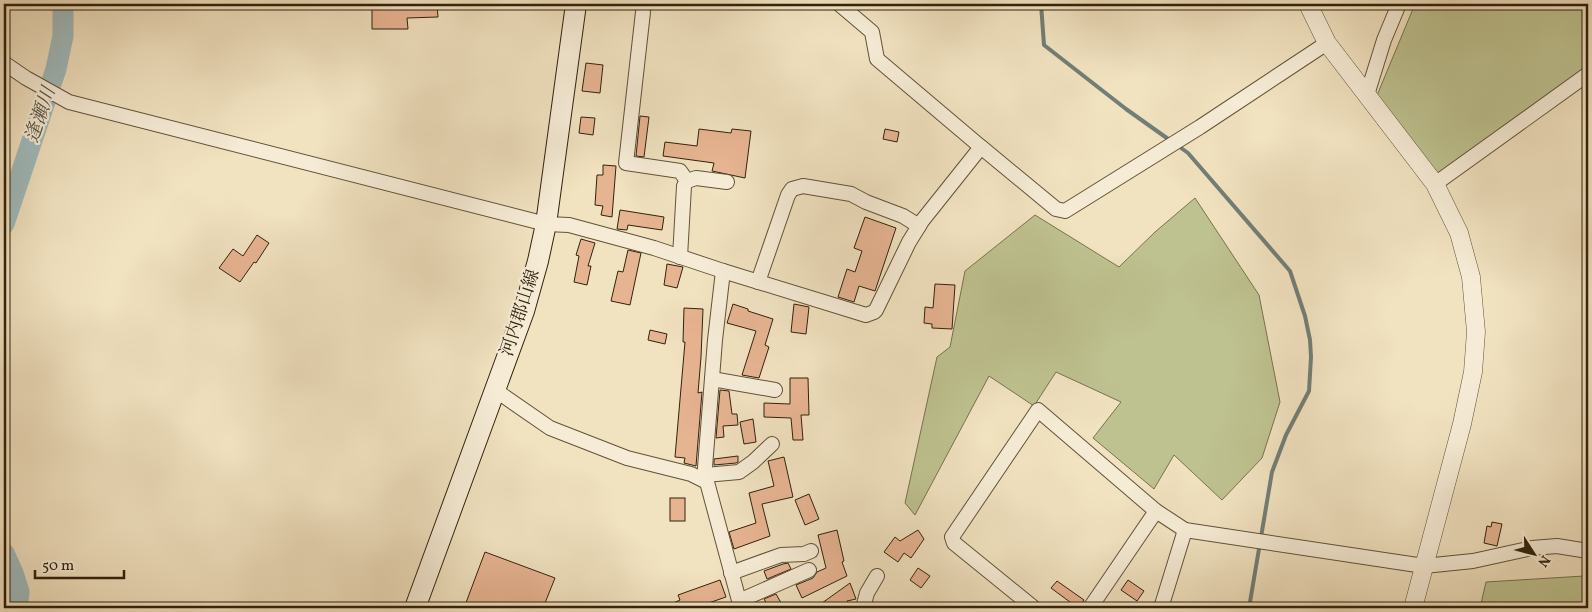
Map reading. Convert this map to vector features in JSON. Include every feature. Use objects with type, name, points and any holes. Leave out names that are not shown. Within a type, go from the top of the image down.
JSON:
[{"type":"main road","name":"河内郡山線","points":[[415,608],[524,311],[538,261],[546,224],[576,4]]},
{"type":"street","points":[[839,4],[872,32],[875,40],[874,50],[876,59],[1056,208],[1065,211],[1200,127],[1327,43]]},
{"type":"street","points":[[1308,4],[1327,43],[1435,184],[1459,233],[1472,277],[1476,332],[1473,372],[1464,415],[1413,608]]},
{"type":"street","points":[[1367,95],[1384,40],[1399,4]]},
{"type":"street","points":[[643,12],[626,163],[680,170],[687,181]]},
{"type":"street","points":[[4,63],[26,78],[69,102],[546,224],[569,225],[654,248],[855,313],[870,314],[876,310],[919,226],[981,147]]},
{"type":"street","points":[[1435,184],[1588,74]]},
{"type":"street","points":[[680,257],[684,186],[687,181],[696,178],[727,182]]},
{"type":"street","points":[[758,282],[788,195],[796,187],[803,186],[852,194],[866,202],[903,216],[919,226]]},
{"type":"street","points":[[724,272],[715,340],[704,478],[709,485],[712,495],[740,605],[809,570]]},
{"type":"street","points":[[712,378],[775,390]]},
{"type":"street","points":[[495,390],[559,432],[627,458],[704,478],[739,472],[772,444]]},
{"type":"street","points":[[1034,608],[954,543],[952,537],[1038,410],[1156,511],[1185,530],[1424,566],[1472,561],[1532,548],[1557,546],[1588,552]]},
{"type":"street","points":[[1090,608],[1156,511]]},
{"type":"street","points":[[1161,608],[1185,530]]},
{"type":"street","points":[[731,573],[781,555],[804,554],[811,551]]},
{"type":"street","points":[[864,608],[867,593],[877,576]]},
{"type":"green space","points":[[1415,4],[1588,4],[1588,67],[1438,176],[1373,105]]},
{"type":"green space","points":[[1195,198],[1259,295],[1280,402],[1262,458],[1222,500],[1174,455],[1154,489],[1093,438],[1121,402],[1056,372],[1034,406],[989,376],[915,515],[905,503],[937,357],[950,347],[965,271],[1035,215],[1119,267],[1155,232]]},
{"type":"green space","points":[[1588,577],[1588,608],[1480,608],[1486,582]]},
{"type":"building","points":[[372,4],[437,4],[438,17],[407,18],[408,29],[372,29]]},
{"type":"building","points":[[586,63],[603,65],[600,93],[582,91]]},
{"type":"building","points":[[640,116],[649,117],[644,157],[636,156]]},
{"type":"building","points":[[581,117],[595,118],[593,135],[579,133]]},
{"type":"building","points":[[699,129],[731,133],[732,129],[751,131],[745,178],[712,171],[714,163],[663,156],[665,142],[697,146]]},
{"type":"building","points":[[885,129],[899,132],[897,142],[883,139]]},
{"type":"building","points":[[603,165],[616,166],[612,217],[601,215],[603,206],[595,205],[597,175],[603,175]]},
{"type":"building","points":[[620,210],[664,217],[662,230],[628,225],[627,230],[617,229]]},
{"type":"building","points":[[865,217],[896,228],[875,291],[859,286],[854,302],[838,297],[847,269],[855,272],[862,251],[854,248]]},
{"type":"building","points":[[257,235],[269,243],[256,263],[254,262],[240,282],[219,268],[233,249],[243,256]]},
{"type":"building","points":[[581,239],[595,243],[588,266],[591,266],[587,285],[574,282],[579,256],[576,255]]},
{"type":"building","points":[[628,250],[641,253],[630,305],[611,301],[618,271],[623,272]]},
{"type":"building","points":[[667,264],[683,267],[677,288],[664,285]]},
{"type":"building","points":[[935,284],[955,285],[952,329],[932,328],[932,324],[924,323],[925,307],[933,308]]},
{"type":"building","points":[[733,304],[773,319],[765,345],[769,347],[759,378],[742,375],[756,331],[727,323]]},
{"type":"building","points":[[794,304],[809,307],[806,334],[791,332]]},
{"type":"building","points":[[684,308],[703,309],[698,393],[702,392],[696,466],[684,463],[685,458],[675,457],[685,342],[683,342]]},
{"type":"building","points":[[650,330],[667,334],[665,344],[648,340]]},
{"type":"building","points":[[790,378],[808,378],[809,415],[801,415],[803,440],[793,440],[791,418],[764,417],[764,403],[790,404]]},
{"type":"building","points":[[720,390],[729,391],[732,414],[737,414],[738,425],[723,426],[724,437],[716,438]]},
{"type":"building","points":[[753,419],[756,442],[744,444],[740,422]]},
{"type":"building","points":[[738,456],[738,462],[736,463],[714,465],[714,459]]},
{"type":"building","points":[[784,457],[793,497],[762,504],[770,536],[734,549],[729,532],[756,523],[749,493],[774,486],[768,461]]},
{"type":"building","points":[[809,494],[819,519],[805,525],[795,500]]},
{"type":"building","points":[[670,498],[685,498],[685,521],[670,521]]},
{"type":"building","points":[[1492,522],[1502,524],[1497,546],[1484,543],[1487,526],[1491,527]]},
{"type":"building","points":[[837,530],[844,561],[842,562],[847,576],[802,598],[796,585],[813,578],[817,572],[826,568],[818,535]]},
{"type":"building","points":[[918,530],[924,539],[911,558],[904,553],[898,562],[884,552],[895,537],[900,541]]},
{"type":"building","points":[[485,552],[555,578],[543,608],[464,608]]},
{"type":"building","points":[[788,563],[791,569],[767,579],[764,571]]},
{"type":"building","points":[[918,568],[930,576],[921,588],[910,580]]},
{"type":"building","points":[[720,580],[726,597],[694,608],[662,608],[680,600],[678,595]]},
{"type":"building","points":[[1128,580],[1144,591],[1137,601],[1121,590]]},
{"type":"building","points":[[1057,581],[1084,600],[1078,608],[1051,588]]},
{"type":"building","points":[[850,583],[856,599],[847,601],[850,608],[815,608]]},
{"type":"building","points":[[776,594],[784,608],[769,608],[764,599]]},
{"type":"waterway","name":"逢瀬川","points":[[4,224],[56,69],[63,36],[63,4]]},
{"type":"waterway","points":[[1041,4],[1044,45],[1126,109],[1171,141]]},
{"type":"waterway","points":[[1177,145],[1188,153],[1290,271],[1305,316],[1310,340],[1309,391],[1286,435],[1272,472],[1249,608]]},
{"type":"waterway","name":"逢瀬川","points":[[4,553],[19,592],[17,608]]}]
